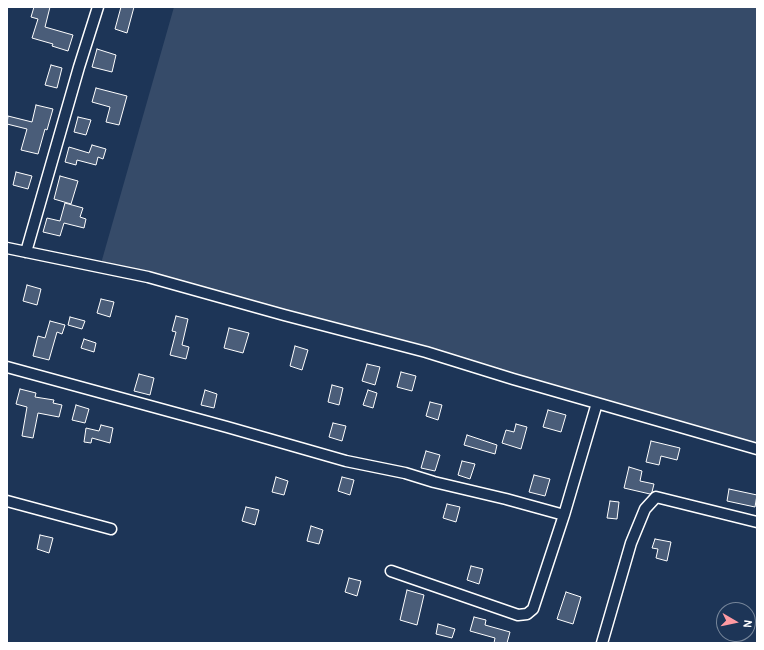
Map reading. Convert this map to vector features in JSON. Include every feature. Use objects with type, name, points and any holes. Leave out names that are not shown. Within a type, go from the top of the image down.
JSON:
[{"type":"street","points":[[26,252],[98,7]]},
{"type":"street","points":[[7,248],[148,277],[284,315],[426,352],[757,449]]},
{"type":"street","points":[[7,367],[346,461],[404,473],[564,515]]},
{"type":"street","points":[[391,571],[518,614],[527,614],[533,609],[564,515],[597,403]]},
{"type":"street","points":[[602,643],[631,543],[645,509],[656,497],[757,522]]},
{"type":"street","points":[[7,500],[111,529]]},
{"type":"shaded area","points":[[174,7],[757,7],[757,449],[513,379],[100,267]]},
{"type":"building","points":[[34,7],[50,7],[45,27],[73,35],[68,51],[52,46],[53,44],[32,38],[38,19],[31,17]]},
{"type":"building","points":[[121,7],[134,7],[127,33],[115,29]]},
{"type":"building","points":[[97,49],[116,55],[112,72],[92,67]]},
{"type":"building","points":[[51,65],[62,68],[57,88],[45,85]]},
{"type":"building","points":[[96,88],[127,96],[119,125],[106,122],[110,107],[92,102]]},
{"type":"building","points":[[36,105],[53,109],[47,130],[45,129],[38,154],[21,150],[27,129],[7,124],[8,116],[32,122]]},
{"type":"building","points":[[78,117],[91,120],[86,135],[74,132]]},
{"type":"building","points":[[92,145],[106,149],[103,159],[98,157],[96,165],[77,160],[76,165],[65,162],[69,147],[89,153]]},
{"type":"building","points":[[16,172],[32,176],[28,189],[13,185]]},
{"type":"building","points":[[60,176],[78,181],[71,204],[54,199]]},
{"type":"building","points":[[65,203],[83,208],[80,217],[86,219],[84,228],[64,223],[60,236],[43,232],[47,218],[60,221]]},
{"type":"building","points":[[27,285],[41,289],[37,305],[23,301]]},
{"type":"building","points":[[101,299],[114,302],[110,317],[97,313]]},
{"type":"building","points":[[176,316],[188,319],[182,345],[189,347],[186,359],[170,355],[176,332],[172,331]]},
{"type":"building","points":[[70,317],[85,321],[82,329],[68,325]]},
{"type":"building","points":[[50,321],[65,325],[62,334],[57,332],[49,360],[33,356],[38,336],[45,338]]},
{"type":"building","points":[[229,328],[249,333],[243,353],[224,348]]},
{"type":"building","points":[[84,339],[96,343],[94,352],[81,348]]},
{"type":"building","points":[[295,346],[308,350],[302,370],[290,366]]},
{"type":"building","points":[[367,364],[380,367],[375,385],[362,381]]},
{"type":"building","points":[[401,372],[416,376],[412,391],[397,387]]},
{"type":"building","points":[[139,374],[154,378],[150,395],[134,391]]},
{"type":"building","points":[[332,385],[343,388],[339,405],[328,402]]},
{"type":"building","points":[[20,389],[36,393],[35,397],[54,400],[53,403],[62,405],[59,417],[38,413],[33,438],[22,436],[27,407],[16,404]]},
{"type":"building","points":[[205,390],[217,394],[214,408],[201,405]]},
{"type":"building","points":[[368,390],[377,393],[373,408],[363,405]]},
{"type":"building","points":[[430,402],[442,405],[438,420],[426,416]]},
{"type":"building","points":[[76,405],[89,409],[85,423],[72,420]]},
{"type":"building","points":[[548,410],[566,415],[561,432],[543,427]]},
{"type":"building","points":[[333,423],[346,426],[342,441],[329,437]]},
{"type":"building","points":[[516,424],[527,427],[521,449],[502,443],[506,430],[514,432]]},
{"type":"building","points":[[101,425],[113,428],[110,443],[92,438],[91,443],[84,442],[86,428],[99,431]]},
{"type":"building","points":[[467,435],[497,445],[495,454],[464,445]]},
{"type":"building","points":[[651,441],[680,448],[677,460],[661,456],[659,465],[646,462]]},
{"type":"building","points":[[426,451],[440,455],[435,471],[421,468]]},
{"type":"building","points":[[462,461],[475,464],[470,479],[458,475]]},
{"type":"building","points":[[629,467],[642,471],[640,481],[654,484],[650,494],[624,488]]},
{"type":"building","points":[[534,475],[550,479],[545,496],[529,492]]},
{"type":"building","points":[[276,477],[288,481],[284,495],[272,492]]},
{"type":"building","points":[[342,477],[354,480],[350,495],[338,491]]},
{"type":"building","points":[[729,489],[757,495],[755,507],[727,501]]},
{"type":"building","points":[[610,501],[619,502],[617,519],[607,518]]},
{"type":"building","points":[[447,504],[460,507],[456,522],[443,518]]},
{"type":"building","points":[[246,507],[259,510],[255,525],[242,521]]},
{"type":"building","points":[[311,526],[323,530],[319,544],[307,541]]},
{"type":"building","points":[[40,535],[53,538],[49,553],[37,549]]},
{"type":"building","points":[[655,539],[671,542],[667,561],[656,558],[658,549],[652,548]]},
{"type":"building","points":[[471,566],[483,569],[479,584],[467,580]]},
{"type":"building","points":[[349,578],[361,581],[357,596],[345,592]]},
{"type":"building","points":[[407,590],[424,595],[417,625],[400,620]]},
{"type":"building","points":[[566,592],[581,597],[573,624],[557,619]]},
{"type":"building","points":[[474,617],[486,620],[485,625],[510,632],[507,643],[494,643],[495,638],[470,631]]},
{"type":"building","points":[[438,624],[455,629],[452,638],[436,634]]}]
